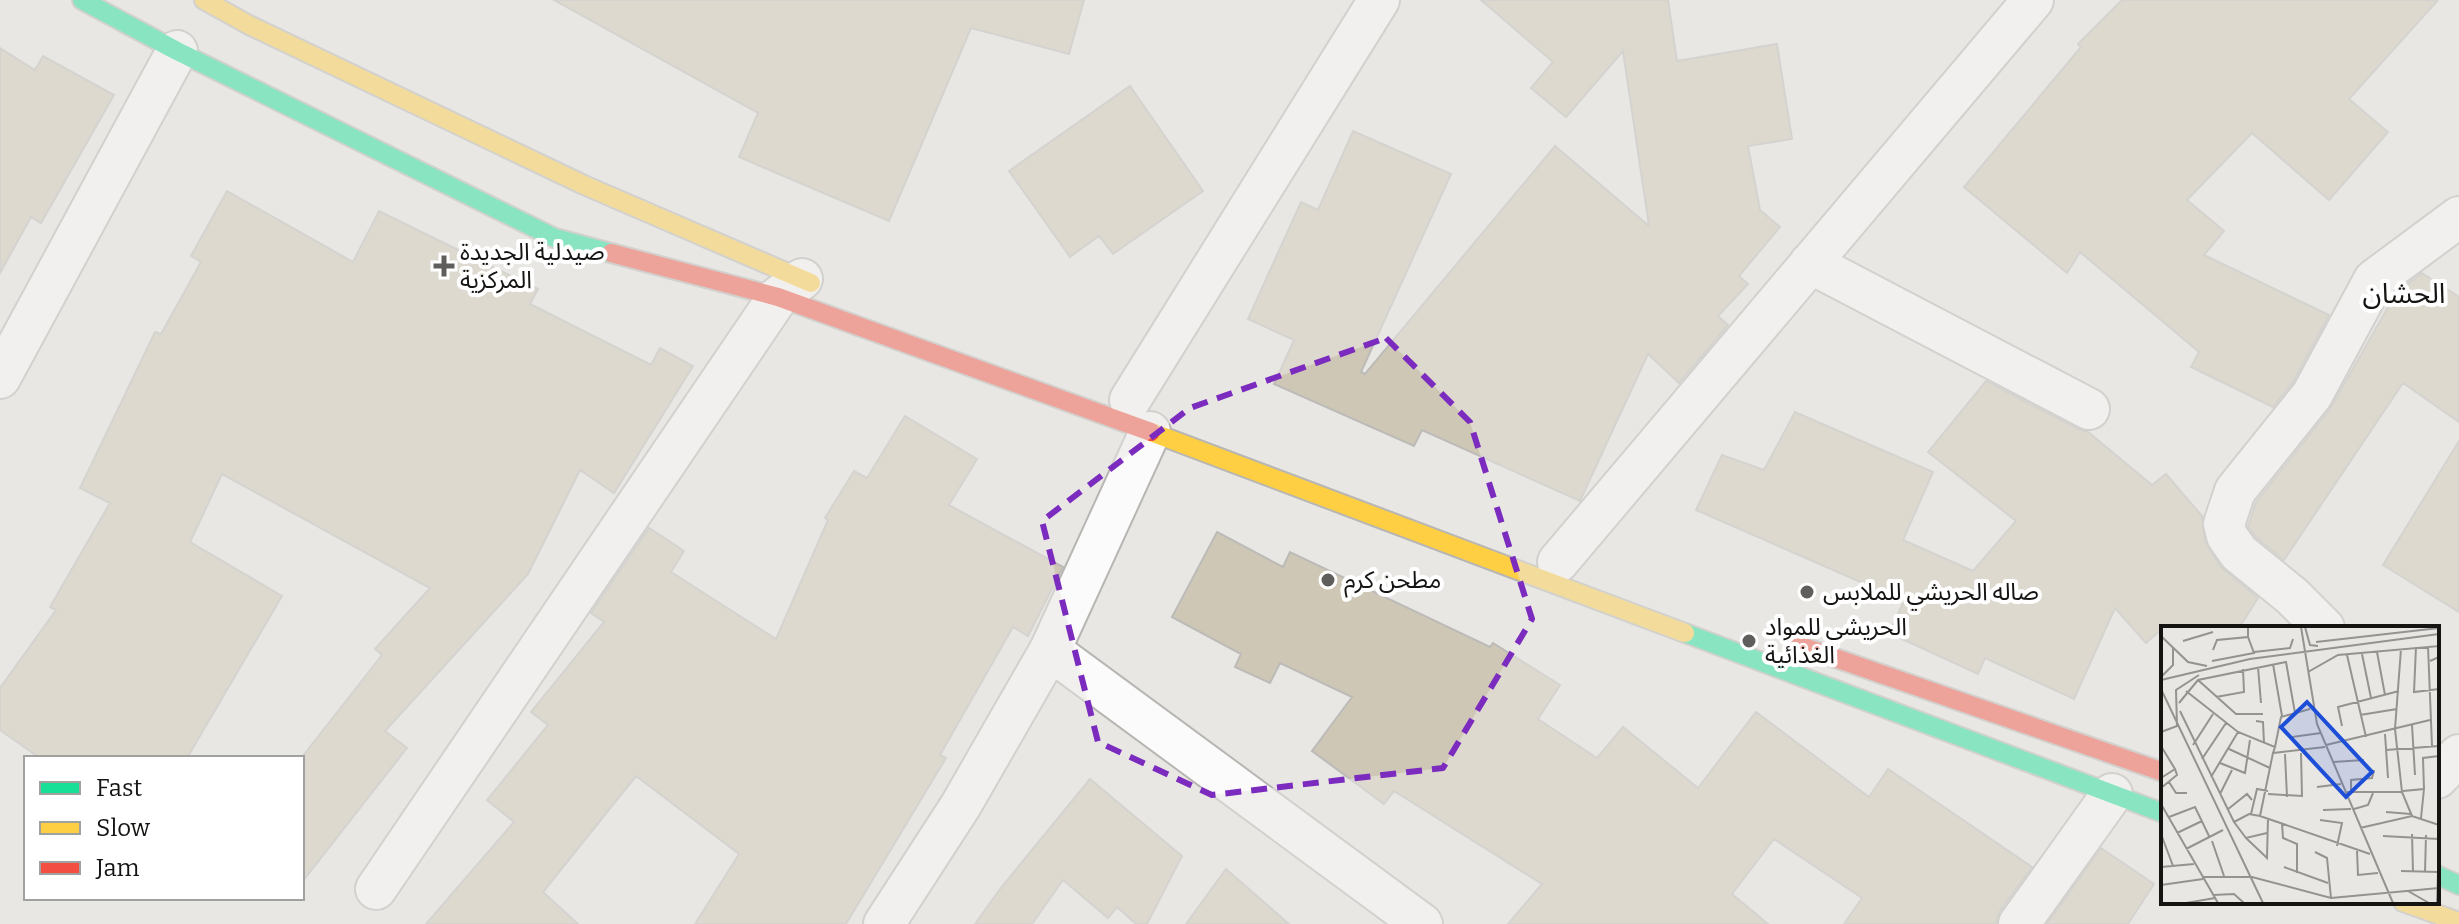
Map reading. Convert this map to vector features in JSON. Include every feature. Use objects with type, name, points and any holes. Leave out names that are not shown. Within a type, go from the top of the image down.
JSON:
[{"type":"main road","points":[[82,0],[177,51],[555,238],[804,289]]},
{"type":"main road","points":[[204,0],[249,25],[804,289],[1135,408],[2161,812]]},
{"type":"main road","points":[[1779,638],[2161,771]]},
{"type":"main road","points":[[2439,876],[2459,885]]},
{"type":"main road","points":[[2409,904],[2459,922]]},
{"type":"street","points":[[884,924],[961,805],[1050,650],[1135,408],[1379,0]]},
{"type":"street","points":[[1558,561],[2033,0]]},
{"type":"street","points":[[0,378],[177,51]]},
{"type":"street","points":[[2322,626],[2292,596],[2239,553],[2227,536],[2224,524],[2235,491],[2312,395],[2374,280],[2459,217]]},
{"type":"street","points":[[1810,263],[2089,409]]},
{"type":"street","points":[[376,889],[804,289]]},
{"type":"street","points":[[1050,650],[1422,924]]},
{"type":"street","points":[[2019,924],[2112,794]]},
{"type":"highlighted area","points":[[1386,338],[1470,422],[1532,619],[1443,768],[1212,795],[1098,742],[1042,521],[1190,408]]},
{"type":"building","points":[[554,0],[1084,0],[1069,54],[971,28],[889,221],[739,157],[758,113]]},
{"type":"building","points":[[1481,0],[1668,0],[1677,61],[1777,44],[1792,139],[1748,146],[1760,210],[1780,227],[1739,276],[1748,284],[1718,316],[1728,325],[1679,383],[1648,354],[1580,501],[1422,430],[1414,446],[1274,384],[1294,340],[1248,319],[1301,202],[1318,210],[1353,131],[1451,174],[1361,372],[1365,374],[1555,146],[1649,226],[1623,51],[1566,117],[1531,88],[1553,62]]},
{"type":"building","points":[[2122,0],[2438,0],[2349,99],[2388,132],[2329,200],[2252,133],[2187,200],[2224,231],[2204,255],[2329,315],[2293,382],[2273,407],[2191,367],[2199,352],[2080,252],[2067,273],[1964,187],[2081,47],[2078,44]]},
{"type":"building","points":[[0,48],[35,70],[43,56],[114,95],[41,223],[31,217],[0,273]]},
{"type":"building","points":[[1130,86],[1203,191],[1113,254],[1099,236],[1070,257],[1009,171]]},
{"type":"building","points":[[227,191],[353,262],[379,211],[538,289],[530,304],[651,365],[660,348],[693,366],[614,493],[580,470],[528,574],[385,731],[407,748],[304,879],[303,756],[382,655],[375,649],[430,588],[222,474],[190,542],[282,596],[188,756],[37,756],[0,730],[0,688],[56,610],[50,607],[110,503],[80,488],[155,332],[161,334],[201,262],[191,256]]},
{"type":"building","points":[[2422,273],[2459,297],[2459,422],[2403,383],[2284,560],[2256,537],[2248,526],[2256,502],[2330,409],[2396,293]]},
{"type":"building","points":[[1986,381],[2088,432],[2152,485],[2166,474],[2202,516],[2205,542],[2220,566],[2258,598],[2240,626],[2161,626],[2161,630],[2146,643],[2115,608],[2074,699],[1985,658],[1978,674],[1889,633],[1904,601],[1696,510],[1722,455],[1764,470],[1795,412],[1933,472],[1903,540],[1973,571],[2016,521],[1928,452]]},
{"type":"building","points":[[905,416],[977,459],[949,505],[1063,567],[1028,636],[1013,627],[940,755],[946,758],[846,924],[695,924],[739,854],[636,776],[543,892],[578,924],[426,924],[514,822],[487,800],[548,725],[531,712],[604,622],[591,613],[649,528],[684,551],[671,572],[776,639],[828,520],[825,518],[854,471],[867,478]]},
{"type":"building","points":[[2459,441],[2459,612],[2383,565]]},
{"type":"building","points":[[1217,532],[1283,567],[1290,552],[1490,647],[1493,643],[1560,685],[1538,719],[1597,758],[1623,727],[1698,788],[1756,712],[1869,797],[1888,769],[2032,867],[2000,911],[1996,924],[1844,924],[1862,898],[1774,839],[1732,894],[1768,924],[1508,924],[1542,884],[1394,791],[1384,804],[1312,751],[1352,697],[1280,663],[1270,683],[1235,667],[1241,654],[1172,617]]},
{"type":"building","points":[[1090,779],[1182,856],[1147,924],[1136,924],[1117,907],[1108,918],[1063,880],[1032,924],[975,924],[1000,889]]},
{"type":"building","points":[[2101,848],[2154,884],[2128,924],[2047,924]]},
{"type":"building","points":[[1226,869],[1289,924],[1186,924]]},
{"type":"traffic: fast","points":[[82,0],[177,51],[555,238],[611,253]]},
{"type":"traffic: fast","points":[[1685,633],[2161,812]]},
{"type":"traffic: fast","points":[[2439,876],[2459,885]]},
{"type":"traffic: slow","points":[[204,0],[249,25],[584,185],[811,283]]},
{"type":"traffic: slow","points":[[1151,432],[1685,633]]},
{"type":"traffic: slow","points":[[2409,904],[2459,922]]},
{"type":"traffic: jam","points":[[611,253],[778,297],[1151,432]]},
{"type":"traffic: jam","points":[[1795,644],[2161,771]]},
{"type":"place","name":"صيدلية الجديدة المركزية","points":[[444,266]]},
{"type":"place","name":"مطحن كرم","points":[[1328,580]]},
{"type":"place","name":"صاله الحريشي للملابس","points":[[1807,592]]},
{"type":"place","name":"الحريشي للمواد الغذائية","points":[[1749,641]]},
{"type":"district","name":"الحشان","points":[[2404,293]]}]
